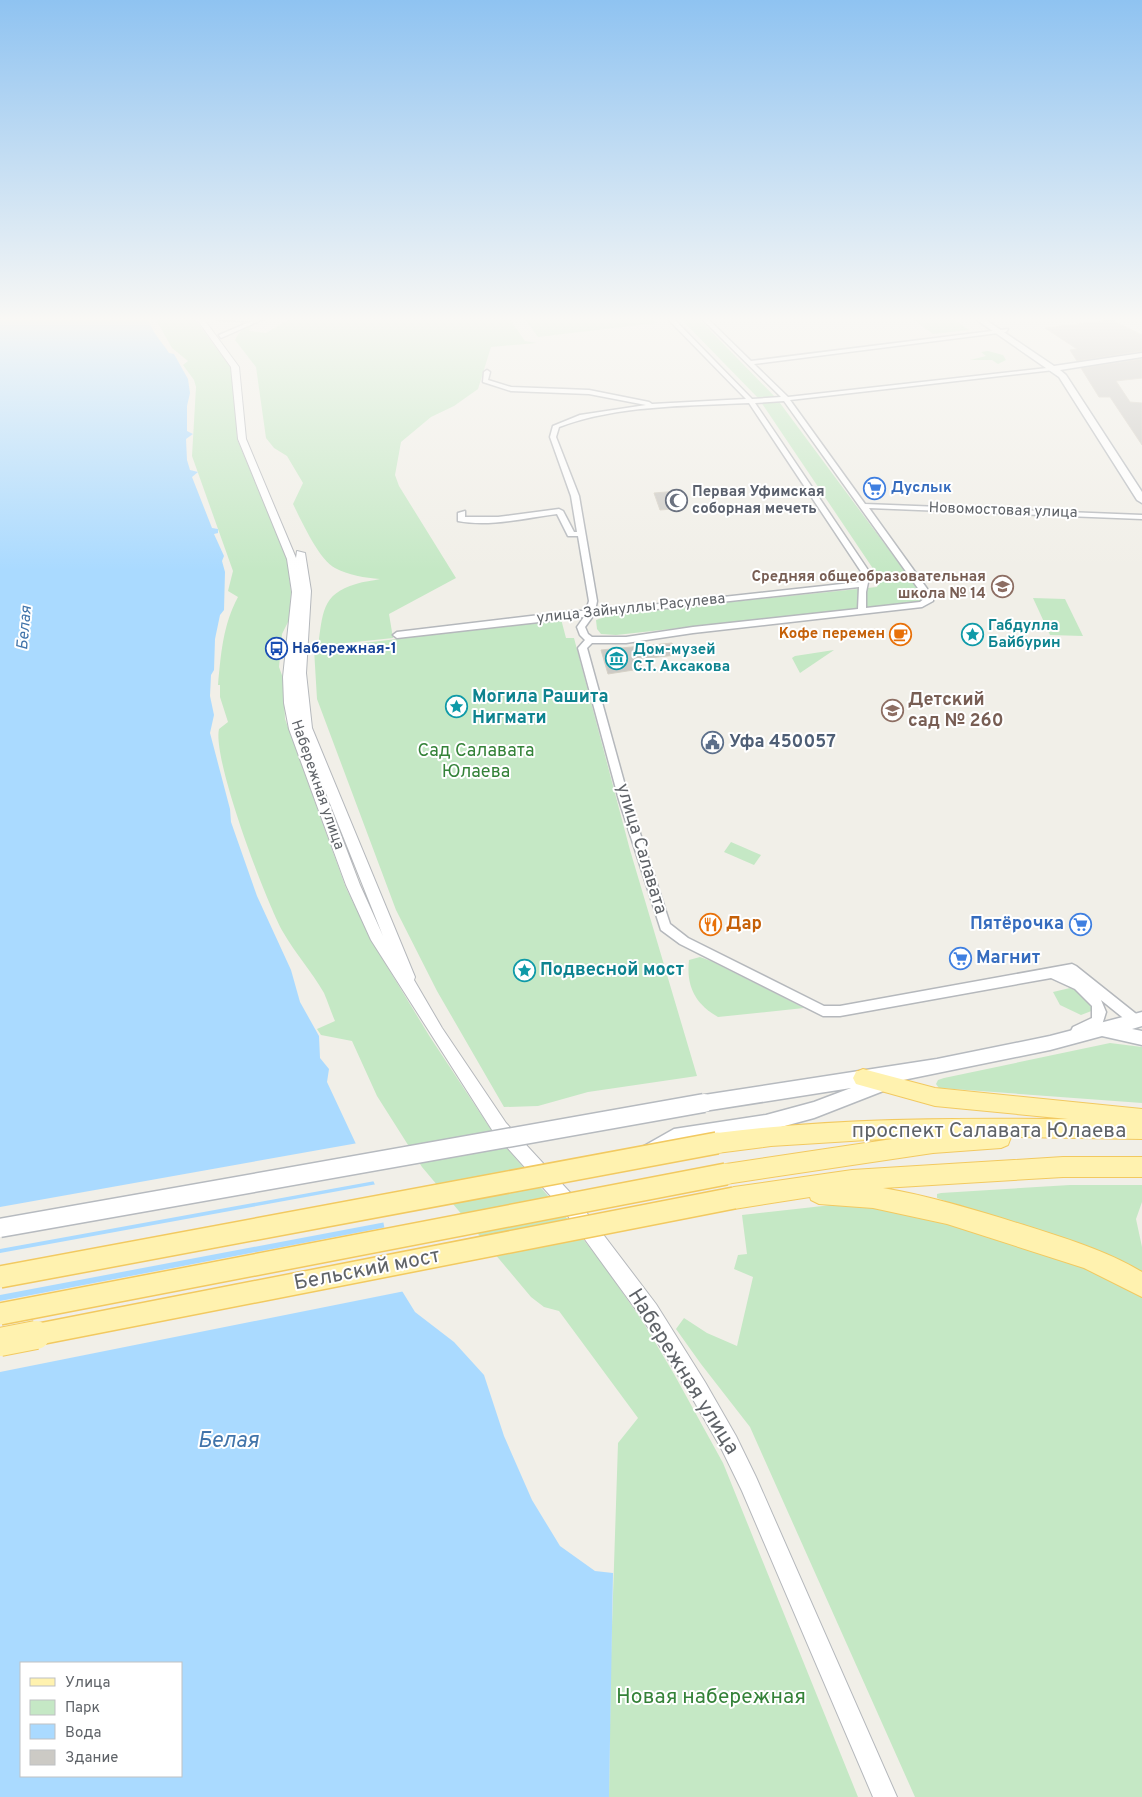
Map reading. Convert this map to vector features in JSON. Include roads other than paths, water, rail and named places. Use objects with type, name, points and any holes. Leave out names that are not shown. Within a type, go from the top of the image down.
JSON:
[{"type":"main road","points":[[1081,402],[1142,500]]},
{"type":"main road","points":[[1090,402],[1112,435]]},
{"type":"main road","points":[[1126,457],[1142,482]]},
{"type":"main road","points":[[0,1228],[704,1103],[872,1081],[1140,1022]]},
{"type":"main road","points":[[1103,1030],[1142,1038]]},
{"type":"main road","points":[[0,1277],[639,1158],[814,1110],[872,1081],[936,1097],[1031,1105],[1142,1118]]},
{"type":"main road","name":"проспект Салавата Юлаева","points":[[715,1137],[772,1136],[925,1127],[1142,1130]]},
{"type":"main road","name":"Бельский мост","points":[[0,1314],[726,1174],[933,1143],[1111,1130]]},
{"type":"main road","points":[[779,1192],[852,1180],[931,1174],[1063,1167],[1142,1167]]},
{"type":"main road","points":[[779,1192],[859,1194],[938,1209],[1087,1257],[1128,1276],[1142,1285]]},
{"type":"main road","name":"Бельский мост","points":[[0,1342],[734,1198],[779,1192]]},
{"type":"street","name":"Набережная улица","points":[[238,402],[242,439],[292,558],[297,592],[289,677],[290,703],[295,730],[353,885],[376,936],[500,1128],[571,1206],[649,1311],[698,1389],[729,1443],[749,1484],[885,1797]]},
{"type":"street","name":"Набережная улица","points":[[247,402],[251,437],[295,541],[304,568],[307,590],[300,675],[300,701],[306,728],[377,906],[402,960],[411,988]]},
{"type":"street","points":[[642,402],[654,406],[720,402]]},
{"type":"street","points":[[751,402],[866,573],[862,592],[862,609]]},
{"type":"street","points":[[788,402],[864,506]]},
{"type":"street","name":"улица Салавата","points":[[654,406],[580,417],[556,426],[553,437],[575,496],[580,534],[593,600],[590,614],[581,627],[584,635],[590,640],[582,648],[624,800],[665,927],[677,936],[823,1011],[840,1010],[1054,974],[1072,969],[1140,1022]]},
{"type":"street","name":"улица Зайнуллы Расулева","points":[[590,640],[626,640],[928,602],[930,599],[927,594],[864,506]]},
{"type":"street","name":"Новомостовая улица","points":[[864,506],[1142,517]]},
{"type":"street","points":[[462,513],[461,519],[470,520],[505,518],[559,511],[570,534],[580,534]]},
{"type":"street","name":"улица Зайнуллы Расулева","points":[[397,635],[574,614],[590,614],[864,584]]},
{"type":"street","points":[[1050,1043],[1063,1034],[1098,1021],[1101,1013],[1098,1004],[1086,991],[1071,980],[1054,974]]},
{"type":"water","name":"Белая","points":[[0,402],[188,402],[187,431],[193,434],[186,439],[187,460],[190,470],[198,472],[192,477],[212,528],[218,529],[218,533],[214,534],[224,556],[222,561],[225,572],[224,610],[220,615],[215,639],[214,670],[211,675],[210,696],[214,715],[210,733],[230,809],[231,822],[257,896],[291,970],[300,1002],[319,1036],[320,1058],[329,1069],[327,1082],[377,1189],[394,1278],[415,1312],[454,1342],[484,1375],[504,1436],[532,1500],[560,1546],[595,1571],[613,1573],[609,1797],[0,1797]]},
{"type":"place","name":"Дуслык","points":[[875,488]]},
{"type":"place","name":"Первая Уфимская соборная мечеть","points":[[676,501]]},
{"type":"place","name":"Средняя общеобразовательная школа № 14","points":[[1002,586]]},
{"type":"place","name":"Кофе перемен","points":[[901,634]]},
{"type":"place","name":"Габдулла Байбурин","points":[[972,635]]},
{"type":"place","name":"Набережная-1","points":[[276,649]]},
{"type":"place","name":"Дом-музей С.Т. Аксакова","points":[[617,659]]},
{"type":"place","name":"Могила Рашита Нигмати","points":[[456,707]]},
{"type":"place","name":"Детский сад № 260","points":[[892,710]]},
{"type":"place","name":"Уфа 450057","points":[[713,742]]},
{"type":"place","name":"Дар","points":[[710,924]]},
{"type":"place","name":"Пятёрочка","points":[[1080,924]]},
{"type":"place","name":"Магнит","points":[[960,958]]},
{"type":"place","name":"Подвесной мост","points":[[524,970]]},
{"type":"park label","name":"Сад Салавата Юлаева","points":[[476,761]]},
{"type":"park label","name":"Новая набережная","points":[[711,1697]]}]
